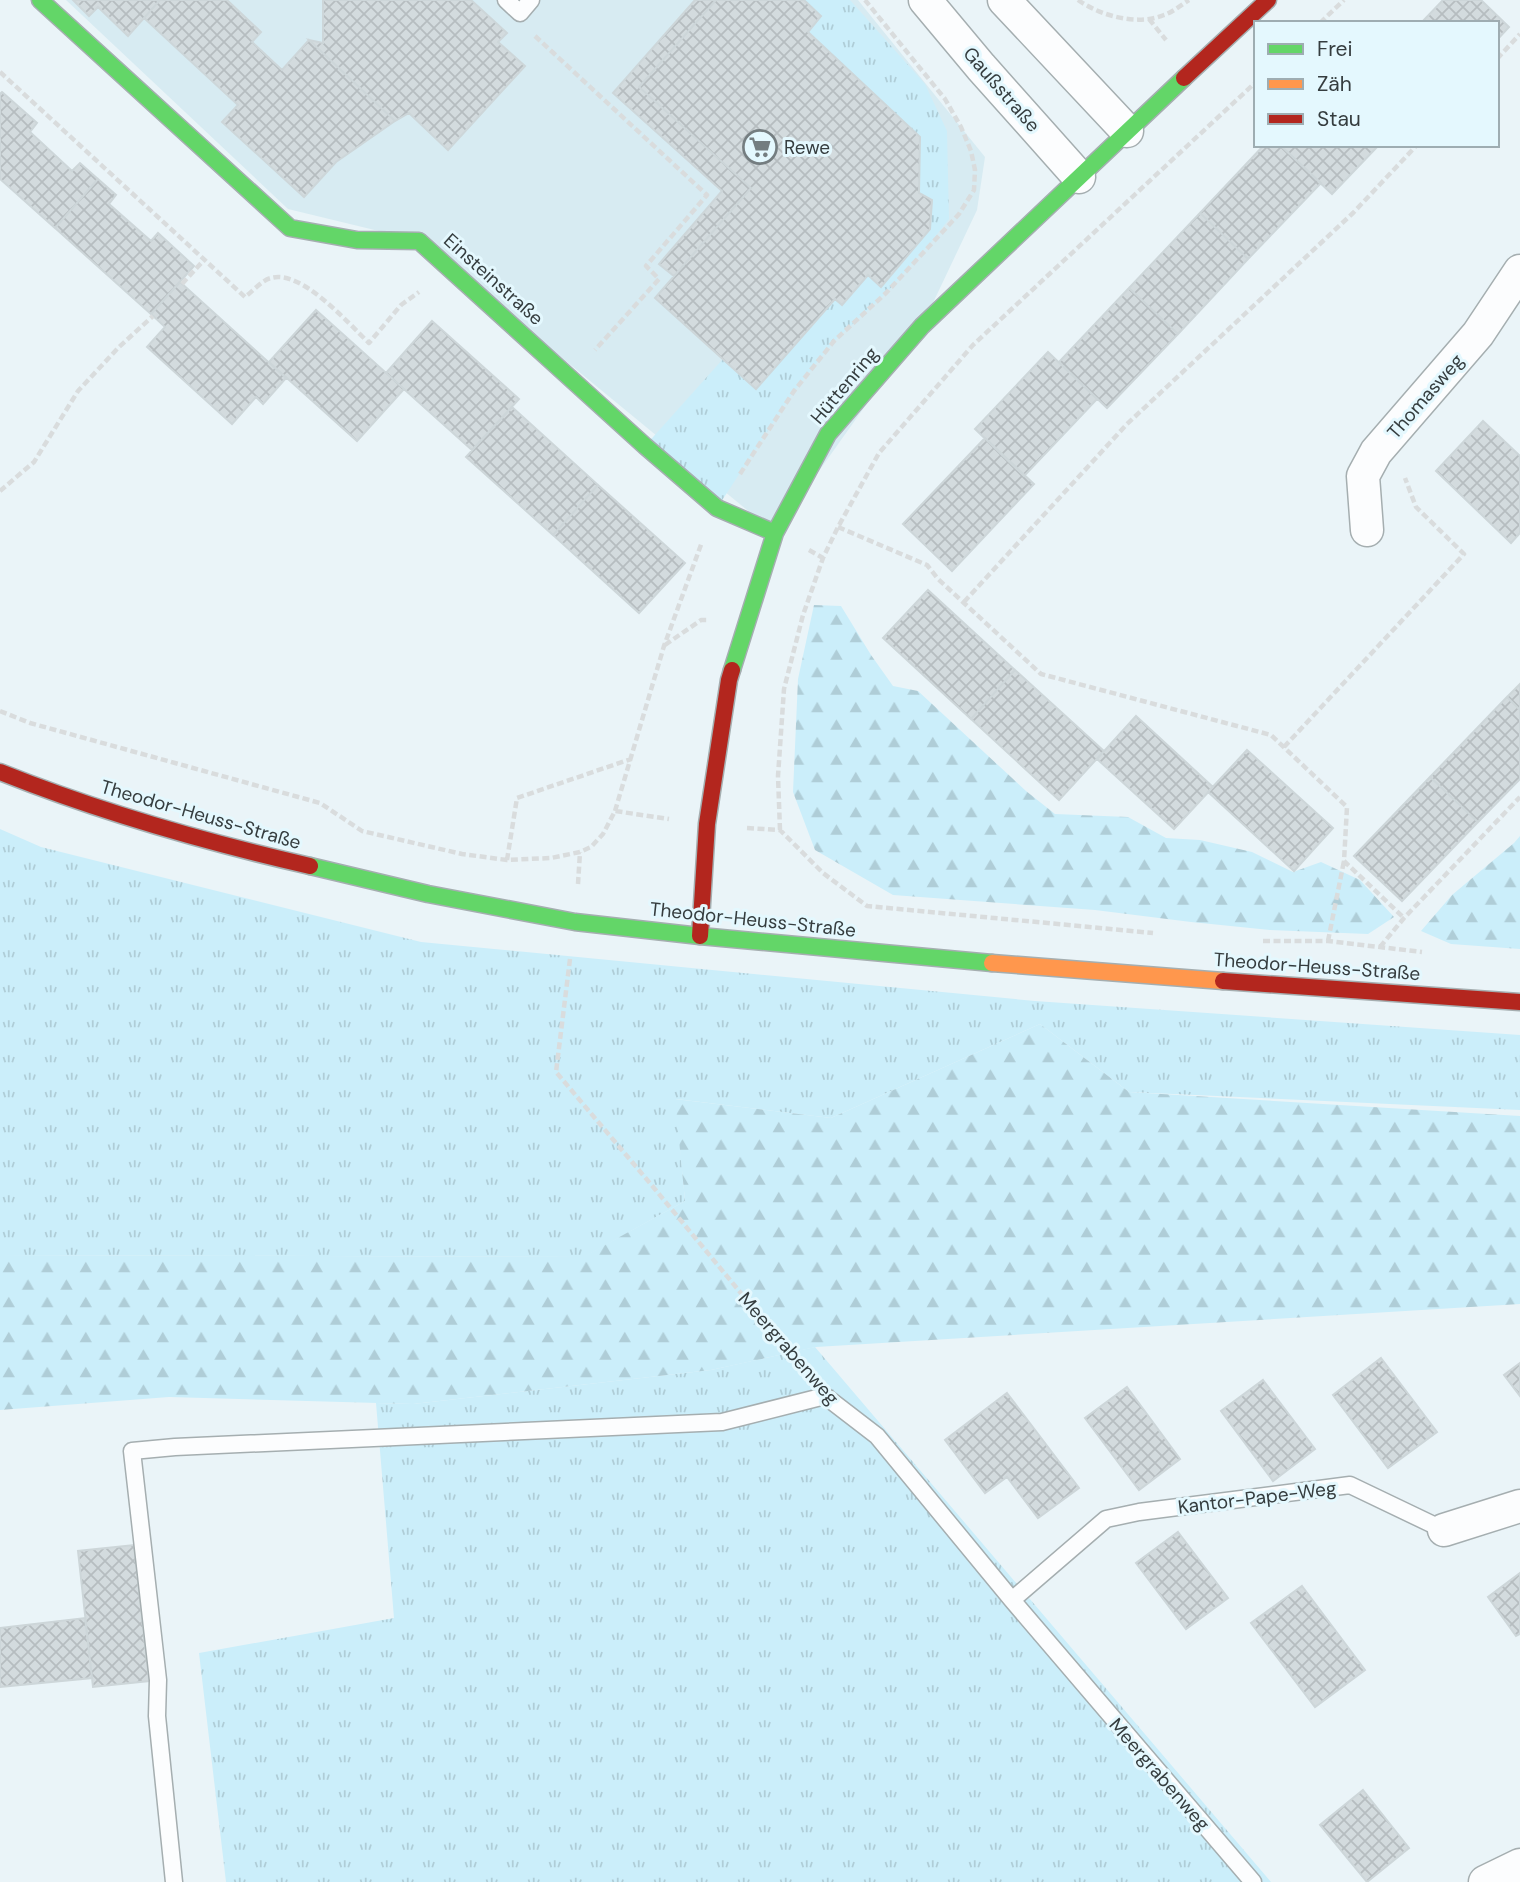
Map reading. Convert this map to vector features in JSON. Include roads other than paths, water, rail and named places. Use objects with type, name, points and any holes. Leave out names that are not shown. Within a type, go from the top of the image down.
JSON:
[{"type":"street","name":"Einsteinstraße","points":[[40,0],[290,228],[357,240],[419,241],[717,509],[775,533]]},
{"type":"street","name":"Gaußstraße","points":[[925,0],[1079,177]]},
{"type":"street","points":[[1004,0],[1126,131]]},
{"type":"street","name":"Hüttenring","points":[[700,936],[707,824],[729,680],[775,533],[828,434],[922,326],[1268,0]]},
{"type":"street","name":"Thomasweg","points":[[1367,530],[1363,475],[1376,452],[1478,334],[1520,271]]},
{"type":"street","name":"Theodor-Heuss-Straße","points":[[0,772],[161,827],[270,857],[428,894],[575,922],[1059,969],[1520,1002]]},
{"type":"street","name":"Kantor-Pape-Weg","points":[[1444,1530],[1520,1506]]},
{"type":"street","points":[[1485,1882],[1520,1865]]},
{"type":"lane","points":[[506,0],[520,13],[531,0]]},
{"type":"lane","name":"Meergrabenweg","points":[[174,1882],[157,1716],[158,1680],[132,1451],[722,1422],[825,1395],[877,1436],[1012,1600],[1252,1882]]},
{"type":"lane","name":"Kantor-Pape-Weg","points":[[1012,1600],[1106,1519],[1139,1512],[1350,1485],[1444,1530]]},
{"type":"place","name":"Rewe","points":[[760,147]]}]
